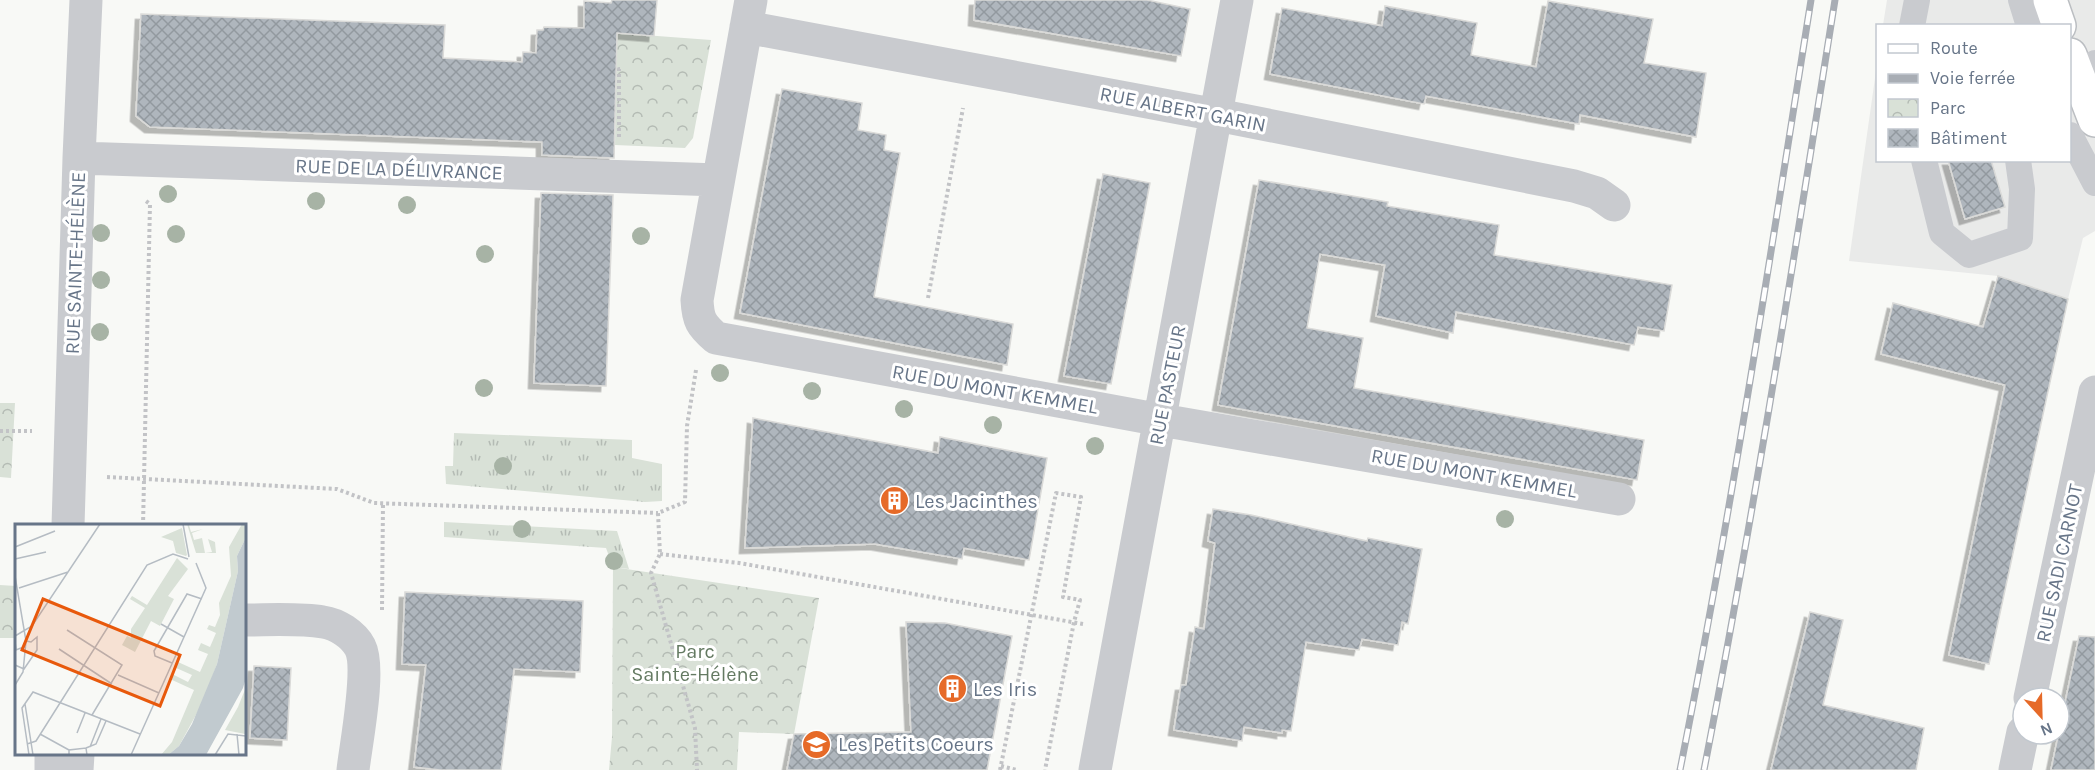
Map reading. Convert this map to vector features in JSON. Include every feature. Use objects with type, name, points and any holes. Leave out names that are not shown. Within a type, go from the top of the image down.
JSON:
[{"type":"main road","points":[[2050,0],[2058,24]]},
{"type":"main road","points":[[2080,132],[2081,64]]},
{"type":"street","name":"RUE SAINTE-HÉLÈNE","points":[[68,524],[86,0]]},
{"type":"street","name":"RUE PASTEUR","points":[[1095,770],[1237,0]]},
{"type":"street","name":"RUE ALBERT GARIN","points":[[749,14],[971,69],[1574,186],[1597,194],[1614,205]]},
{"type":"street","name":"RUE DU MONT KEMMEL","points":[[749,14],[697,300],[698,316],[704,328],[716,338],[1161,420],[1619,499]]},
{"type":"street","name":"RUE DE LA DÉLIVRANCE","points":[[79,158],[718,180]]},
{"type":"street","name":"RUE SADI CARNOT","points":[[2033,686],[2095,393]]},
{"type":"street","points":[[246,620],[323,622],[338,627],[352,636],[360,648],[364,663],[352,770]]},
{"type":"street","points":[[2015,770],[2020,746]]},
{"type":"street","points":[[77,770],[78,755]]},
{"type":"lane","points":[[1912,24],[1917,0]]},
{"type":"lane","points":[[2021,0],[2029,24]]},
{"type":"lane","points":[[2080,132],[2095,183]]},
{"type":"lane","points":[[1924,162],[1942,233],[1968,255],[2020,238],[2022,189],[2018,162]]},
{"type":"path","points":[[618,176],[619,69],[623,69]]},
{"type":"path","points":[[928,298],[971,69]]},
{"type":"path","points":[[122,159],[122,183],[150,204],[143,524]]},
{"type":"path","points":[[118,478],[337,489],[374,503],[658,513],[685,502],[687,426],[691,396]]},
{"type":"path","points":[[1017,770],[1001,768],[1056,493],[1081,497],[1063,597],[1080,600],[1045,770]]},
{"type":"path","points":[[382,503],[382,590]]},
{"type":"path","points":[[658,513],[660,554],[651,573],[695,728],[697,770]]},
{"type":"path","points":[[660,554],[739,563],[1074,622]]},
{"type":"shaded area","points":[[1887,0],[2095,0],[2095,231],[2083,238],[2068,299],[1998,276],[1849,261],[1876,71],[1876,162],[2071,162],[2071,24],[1883,24]]},
{"type":"green space","points":[[617,33],[711,40],[693,138],[685,148],[615,145]]},
{"type":"green space","points":[[0,403],[15,403],[11,478],[0,477]]},
{"type":"green space","points":[[454,433],[632,440],[632,458],[662,464],[662,501],[645,502],[446,484],[445,466],[453,466]]},
{"type":"green space","points":[[444,522],[617,531],[629,569],[613,567],[606,548],[444,537]]},
{"type":"green space","name":"Parc Sainte-Hélène","points":[[613,567],[819,598],[794,734],[739,732],[737,770],[609,770],[612,737]]},
{"type":"green space","points":[[0,585],[15,586],[15,638],[0,638]]},
{"type":"building","points":[[612,0],[657,0],[654,36],[617,33],[614,158],[542,155],[542,142],[150,127],[136,116],[141,14],[445,25],[443,58],[522,62],[523,52],[536,53],[537,30],[543,30],[544,27],[584,28],[584,1],[611,3]]},
{"type":"building","points":[[975,0],[1147,0],[1190,9],[1181,56],[974,20]]},
{"type":"building","points":[[1548,1],[1653,19],[1644,63],[1706,73],[1696,137],[1580,115],[1579,124],[1426,96],[1424,104],[1270,74],[1282,8],[1382,26],[1385,6],[1477,23],[1471,55],[1536,67]]},
{"type":"building","points":[[782,89],[862,103],[858,130],[886,135],[884,150],[900,153],[874,297],[1013,324],[1007,365],[740,313]]},
{"type":"building","points":[[1949,162],[1992,162],[2005,207],[1965,219]]},
{"type":"building","points":[[1103,174],[1150,183],[1111,384],[1064,376]]},
{"type":"building","points":[[1259,180],[1388,202],[1387,206],[1499,225],[1494,255],[1672,285],[1664,331],[1638,327],[1634,345],[1456,312],[1453,333],[1376,316],[1385,265],[1320,254],[1307,328],[1363,338],[1354,388],[1644,440],[1637,480],[1218,405]]},
{"type":"building","points":[[541,193],[613,195],[606,386],[534,383]]},
{"type":"building","points":[[1998,276],[2068,299],[1989,664],[1949,655],[2005,385],[1881,354],[1893,303],[1983,327]]},
{"type":"building","name":"Les Jacinthes","points":[[753,418],[938,453],[940,437],[1047,458],[1029,560],[964,548],[962,559],[875,544],[745,548]]},
{"type":"building","points":[[1213,509],[1251,515],[1367,541],[1368,538],[1422,549],[1408,624],[1402,622],[1398,645],[1362,639],[1359,650],[1306,642],[1291,731],[1282,730],[1282,733],[1244,727],[1242,741],[1174,730],[1181,685],[1186,685],[1195,627],[1204,629],[1215,543],[1208,541]]},
{"type":"building","points":[[405,592],[583,601],[580,672],[514,669],[501,770],[440,770],[414,767],[426,665],[402,664]]},
{"type":"building","points":[[1810,612],[1843,620],[1823,705],[1924,728],[1916,770],[1771,770]]},
{"type":"building","name":"Les Iris","points":[[906,622],[945,623],[1012,636],[987,770],[787,770],[794,734],[911,732]]},
{"type":"building","points":[[2079,636],[2095,637],[2095,770],[2051,770],[2056,746],[2071,746],[2071,686],[2069,686]]},
{"type":"building","points":[[254,666],[291,668],[287,740],[250,738]]},
{"type":"railway","points":[[1680,770],[1733,482],[1811,0]]},
{"type":"railway","points":[[1704,770],[1757,482],[1835,0]]},
{"type":"place","name":"Les Jacinthes","points":[[894,501]]},
{"type":"place","name":"Les Iris","points":[[952,689]]},
{"type":"place","name":"Les Petits Coeurs","points":[[817,744]]}]
